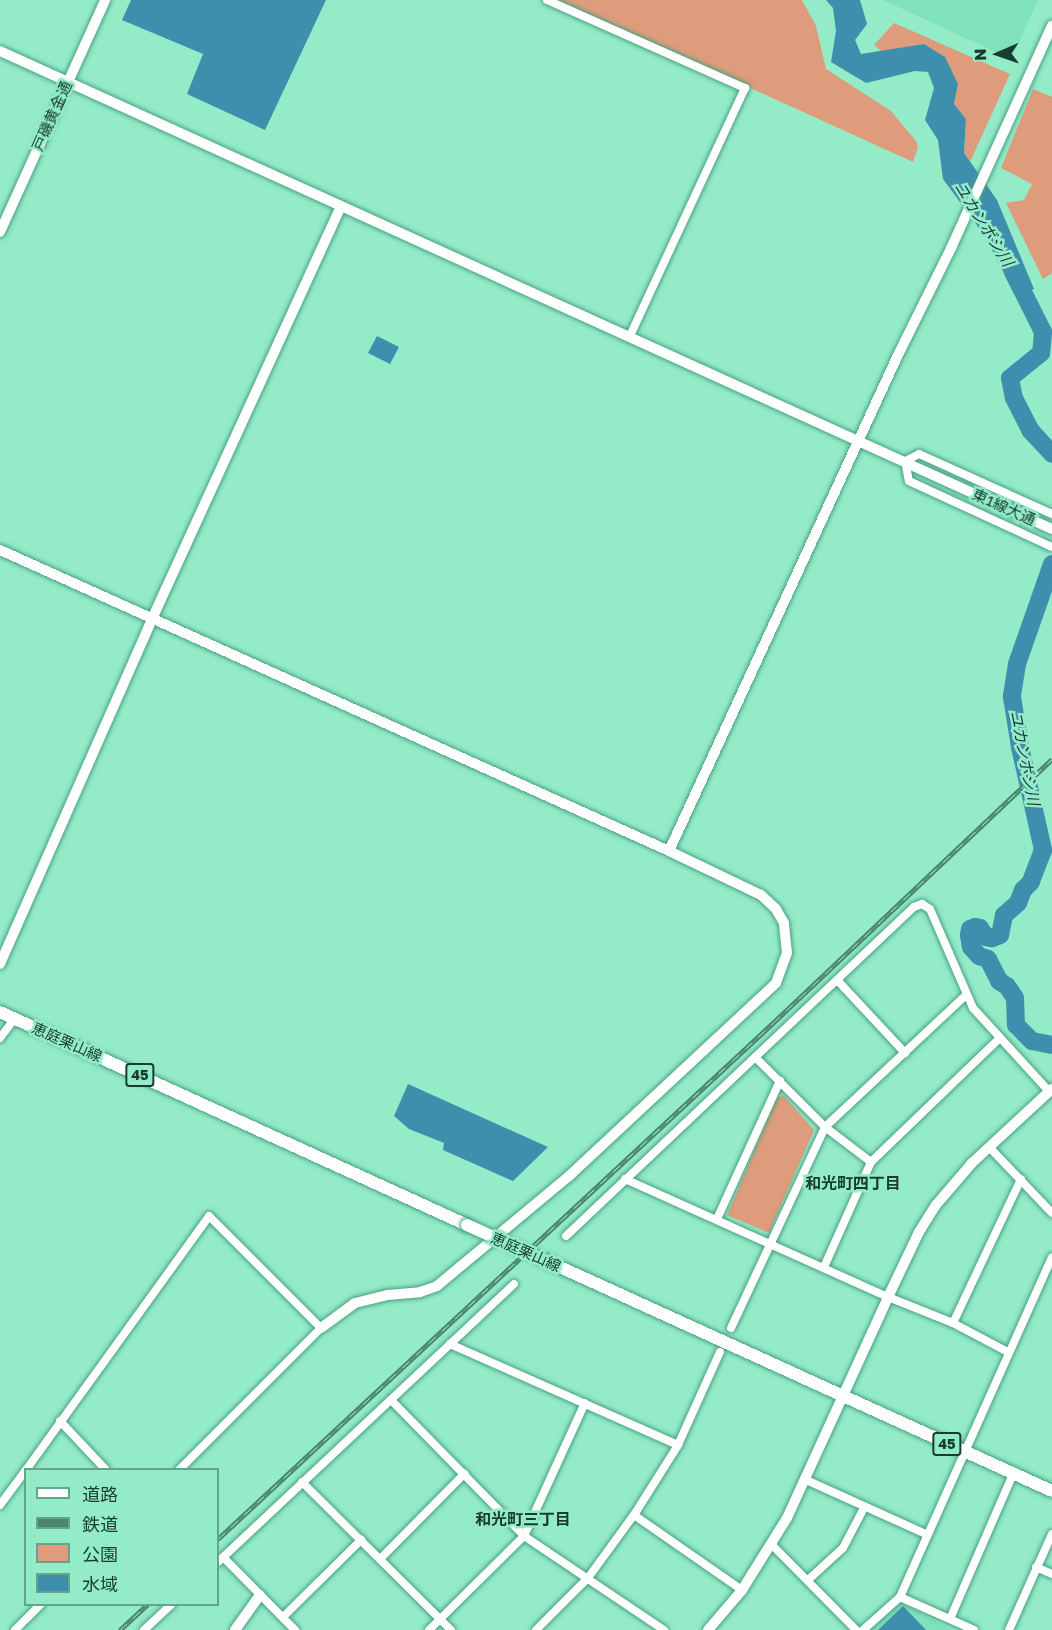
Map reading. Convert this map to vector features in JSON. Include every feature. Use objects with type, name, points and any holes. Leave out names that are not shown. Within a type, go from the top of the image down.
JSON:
[{"type":"main road","name":"恵庭栗山線","points":[[0,1012],[1052,1491]]},
{"type":"street","name":"戸磯黄金通","points":[[0,232],[105,0]]},
{"type":"street","points":[[547,0],[745,88],[630,336]]},
{"type":"street","points":[[669,852],[966,216],[1052,26]]},
{"type":"street","name":"東1線大通","points":[[0,51],[1052,529]]},
{"type":"street","points":[[0,964],[152,619],[341,206]]},
{"type":"street","points":[[1052,514],[919,454],[905,461],[909,482],[1052,547]]},
{"type":"street","points":[[0,550],[761,895],[776,909],[784,923],[787,953],[776,983],[568,1177],[437,1286],[420,1292],[388,1295],[356,1303],[321,1328],[181,1468]]},
{"type":"street","points":[[566,1236],[914,907],[922,904],[930,909],[973,1008],[1050,1090],[989,1147],[936,1205],[888,1297],[772,1545],[742,1590],[708,1630]]},
{"type":"street","points":[[837,980],[905,1053]]},
{"type":"street","points":[[732,1328],[825,1127],[966,995]]},
{"type":"street","points":[[0,1038],[15,1018]]},
{"type":"street","points":[[824,1267],[871,1162],[1000,1038]]},
{"type":"street","points":[[755,1057],[825,1127],[871,1162]]},
{"type":"street","points":[[717,1219],[780,1081]]},
{"type":"street","points":[[989,1147],[1052,1213]]},
{"type":"street","points":[[625,1179],[888,1297],[953,1323],[1008,1352]]},
{"type":"street","points":[[953,1323],[1021,1179]]},
{"type":"street","points":[[27,1468],[209,1216],[321,1328]]},
{"type":"street","points":[[863,1630],[900,1597],[926,1534],[1052,1257]]},
{"type":"street","points":[[295,1630],[220,1560],[514,1284]]},
{"type":"street","points":[[450,1344],[678,1445]]},
{"type":"street","points":[[536,1630],[588,1578],[634,1515],[678,1445],[720,1352]]},
{"type":"street","points":[[391,1400],[524,1536],[664,1630]]},
{"type":"street","points":[[429,1630],[524,1536],[585,1403]]},
{"type":"street","points":[[60,1421],[104,1468]]},
{"type":"street","points":[[0,1505],[24,1473]]},
{"type":"street","points":[[380,1559],[464,1474]]},
{"type":"street","points":[[950,1619],[1013,1474]]},
{"type":"street","points":[[804,1479],[926,1534]]},
{"type":"street","points":[[302,1482],[451,1630]]},
{"type":"street","points":[[808,1580],[843,1548],[865,1506]]},
{"type":"street","points":[[634,1515],[742,1590]]},
{"type":"street","points":[[1009,1630],[1052,1534]]},
{"type":"street","points":[[283,1617],[361,1540]]},
{"type":"street","points":[[772,1545],[856,1630]]},
{"type":"street","points":[[1036,1567],[1052,1574]]},
{"type":"street","points":[[235,1630],[260,1595]]},
{"type":"street","points":[[900,1597],[974,1630]]},
{"type":"street","points":[[15,1630],[40,1606]]},
{"type":"street","points":[[144,1630],[171,1606]]},
{"type":"shaded area","points":[[883,0],[1038,0],[1011,59]]},
{"type":"shaded area","points":[[900,1602],[952,1630],[871,1630]]},
{"type":"green space","points":[[557,0],[802,0],[816,26],[826,69],[891,111],[916,141],[918,147],[913,162]]},
{"type":"green space","points":[[894,23],[1010,74],[970,162],[964,153],[966,119],[954,104],[958,84],[924,44],[882,52],[874,45]]},
{"type":"green space","points":[[1033,89],[1052,97],[1052,273],[1043,279],[1006,203],[1024,200],[1032,184],[1001,168]]},
{"type":"green space","points":[[784,1096],[814,1130],[769,1233],[727,1215],[777,1097]]},
{"type":"water","points":[[131,0],[326,0],[265,130],[187,94],[203,54],[122,20]]},
{"type":"water","points":[[826,0],[860,0],[867,24],[855,40],[861,54],[924,44],[945,57],[958,84],[954,104],[966,119],[964,153],[997,200],[1034,289],[1016,297],[985,236],[943,179],[938,140],[925,120],[934,88],[928,72],[915,71],[866,83],[831,62],[836,31],[833,8]]},
{"type":"water","points":[[377,336],[399,347],[390,364],[368,353]]},
{"type":"water","points":[[408,1084],[548,1147],[513,1181],[443,1150],[444,1143],[409,1129],[394,1116]]},
{"type":"water","points":[[903,1606],[926,1630],[878,1630]]},
{"type":"waterway","name":"ユカンボシ川","points":[[1013,272],[1043,332],[1041,353],[1010,378],[1014,398],[1030,430],[1052,454]]},
{"type":"waterway","name":"ユカンボシ川","points":[[1052,564],[1017,664],[1012,697],[1020,747],[1043,850],[1031,882],[1023,890],[1018,903],[1004,915],[1000,935],[992,938],[986,937],[980,928],[975,927],[970,929],[969,935],[971,947],[979,956],[988,959],[999,981],[1007,986],[1015,998],[1016,1025],[1032,1041],[1052,1045]]},
{"type":"railway","points":[[219,1538],[773,1023],[1052,759]]},
{"type":"railway","points":[[120,1630],[146,1606]]},
{"type":"district","name":"和光町四丁目","points":[[853,1183]]},
{"type":"district","name":"和光町三丁目","points":[[523,1519]]}]
